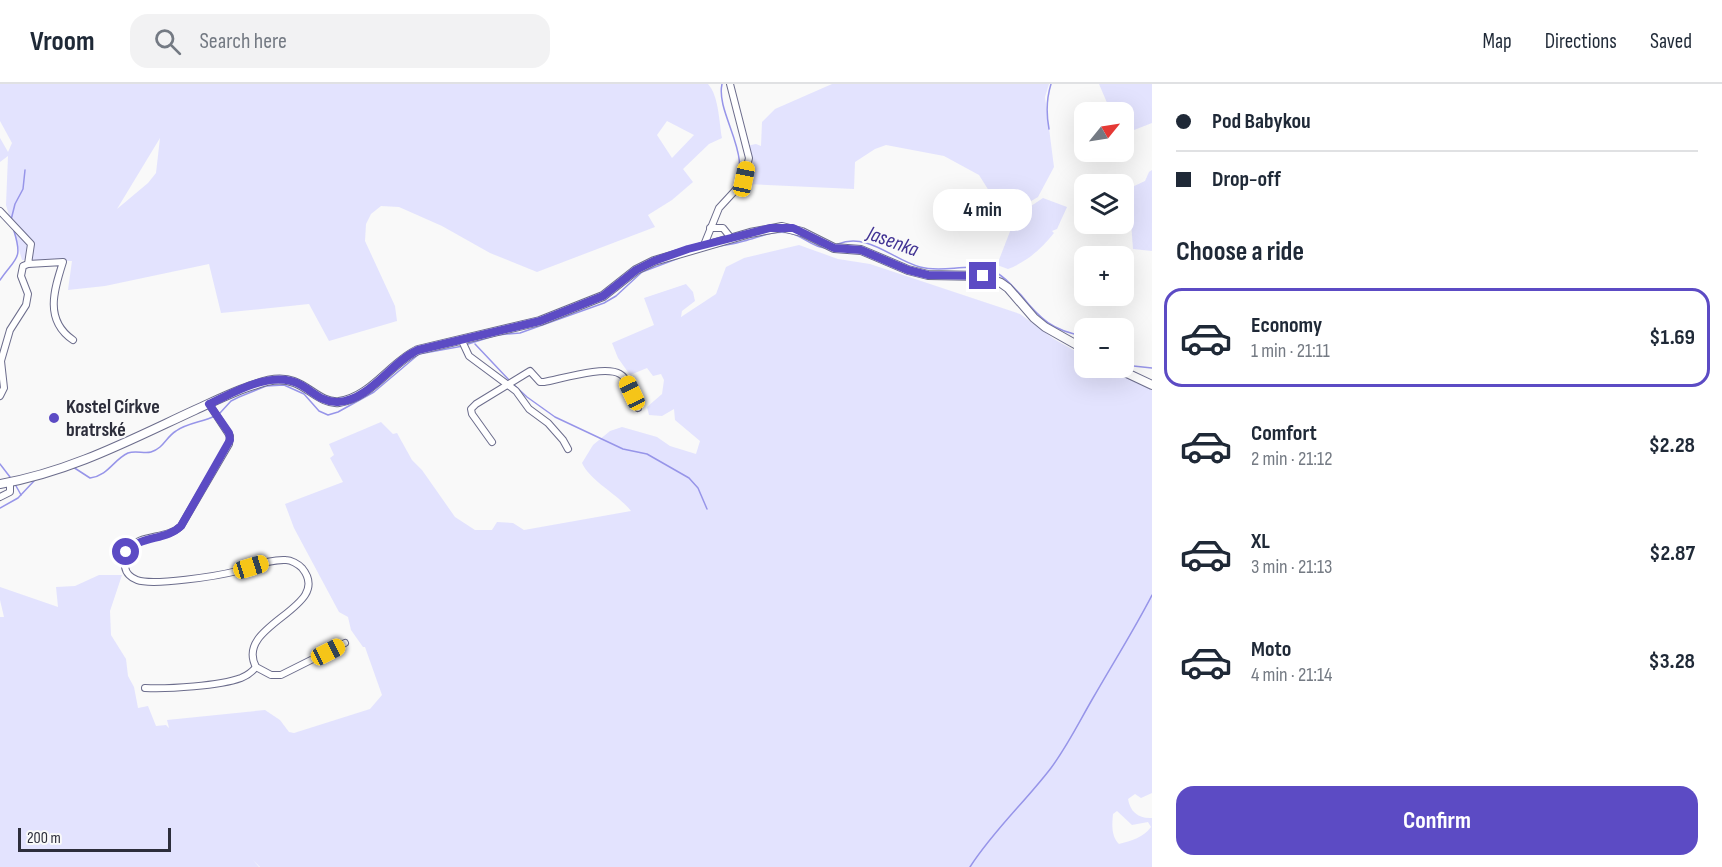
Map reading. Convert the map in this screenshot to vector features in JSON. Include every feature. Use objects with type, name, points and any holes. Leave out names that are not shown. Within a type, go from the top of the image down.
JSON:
[{"type":"street","points":[[704,245],[719,208],[743,182],[749,158],[730,84]]},
{"type":"street","points":[[0,211],[31,244],[28,264]]},
{"type":"street","points":[[0,484],[74,465],[211,407],[257,384],[280,380],[298,383],[328,401],[342,402],[374,385],[414,352],[428,347],[463,344],[496,330],[540,321],[603,296],[648,263],[756,231],[782,227],[802,232],[832,247],[861,250],[908,270],[928,275],[983,276],[1001,283],[1034,318],[1074,344]]},
{"type":"street","points":[[710,228],[723,228],[731,238]]},
{"type":"street","points":[[0,396],[4,388],[1,361],[10,330],[26,305],[28,294],[21,276],[22,266],[63,262],[55,288],[54,315],[62,332],[73,340]]},
{"type":"street","points":[[463,344],[469,356],[512,383],[530,409],[548,423],[568,449]]},
{"type":"street","points":[[492,442],[472,414],[471,409],[530,371],[540,382],[609,371],[620,373],[625,378],[638,408]]},
{"type":"street","points":[[1134,376],[1152,385]]},
{"type":"street","points":[[211,407],[229,433],[230,440],[186,519],[177,530],[136,542],[126,552],[125,569],[132,578],[154,582],[236,572],[266,562],[287,560],[302,568],[308,581],[304,597],[253,644],[252,656],[256,667],[271,675],[281,675],[345,643]]},
{"type":"street","points":[[0,497],[10,492],[12,482]]},
{"type":"street","points":[[151,697],[148,688],[205,685],[240,678],[256,667]]},
{"type":"shaded area","points":[[0,84],[708,84],[716,102],[722,138],[709,144],[683,169],[693,182],[672,200],[648,215],[655,227],[537,272],[490,253],[442,226],[399,207],[381,206],[371,214],[366,224],[365,241],[395,306],[397,321],[329,341],[309,304],[221,313],[209,264],[105,286],[68,290],[72,261],[22,260],[6,205],[8,156],[0,162],[0,138],[8,152],[12,143],[0,121]],"holes":[[[667,121],[694,135],[672,158],[657,135]],[[160,138],[156,173],[148,183],[117,209]]]},
{"type":"shaded area","points":[[832,84],[1049,84],[1045,97],[1054,167],[1038,197],[1016,210],[996,202],[979,175],[944,156],[886,145],[855,162],[854,189],[746,184],[748,166],[746,146],[756,144],[761,146],[762,122],[775,109]]},
{"type":"shaded area","points":[[1099,84],[1152,84],[1152,123],[1134,130],[1134,102],[1107,102]]},
{"type":"shaded area","points":[[1152,170],[1152,251],[1134,249],[1132,234],[1134,234],[1134,186],[1145,181]]},
{"type":"shaded area","points":[[1043,198],[1067,207],[1057,229],[1052,231],[1054,233],[1039,249],[1022,262],[1008,269],[997,265],[1016,216]]},
{"type":"shaded area","points":[[799,245],[838,259],[870,264],[1020,314],[1074,350],[1074,378],[1127,378],[1152,390],[1152,793],[1141,798],[1135,794],[1128,799],[1136,814],[1152,818],[1152,867],[260,867],[253,860],[259,867],[0,867],[0,617],[4,617],[0,587],[58,607],[56,587],[75,586],[99,575],[122,575],[110,611],[111,635],[126,659],[128,676],[134,687],[138,708],[148,706],[156,726],[166,725],[169,728],[167,720],[265,710],[280,720],[289,732],[294,733],[370,709],[382,695],[365,647],[351,630],[348,617],[339,612],[294,528],[285,504],[343,482],[330,458],[334,455],[329,444],[381,422],[393,434],[397,433],[412,460],[422,470],[455,517],[475,530],[492,530],[497,522],[513,523],[524,530],[631,511],[586,470],[582,463],[593,445],[610,431],[622,427],[657,437],[670,446],[696,454],[700,441],[675,420],[674,409],[662,416],[649,415],[647,407],[662,394],[664,380],[661,374],[653,376],[647,368],[630,375],[618,358],[612,343],[654,325],[644,298],[686,284],[693,292],[695,301],[682,311],[681,317],[716,294],[726,267],[744,258]],"holes":[[[1117,811],[1132,825],[1148,822],[1151,827],[1141,836],[1119,844],[1116,841],[1112,826],[1113,814]]]},
{"type":"waterway","points":[[722,84],[721,96],[740,166],[737,179],[730,192]]},
{"type":"waterway","points":[[1049,129],[1047,106],[1051,84]]},
{"type":"waterway","points":[[11,220],[15,204],[23,189],[25,170]]},
{"type":"waterway","points":[[0,280],[18,253],[14,231]]},
{"type":"waterway","name":"Jasenka","points":[[715,247],[784,232],[795,234],[816,246],[825,248]]},
{"type":"waterway","name":"Jasenka","points":[[838,244],[849,241],[870,244],[910,264],[930,269],[969,267],[988,269],[1007,280],[1034,311],[1048,323],[1074,334]]},
{"type":"waterway","name":"Jasenka","points":[[468,344],[497,335],[520,333],[604,303],[616,296],[642,272],[679,258]]},
{"type":"waterway","points":[[475,344],[509,380]]},
{"type":"waterway","name":"Jasenka","points":[[220,413],[231,401],[239,397],[266,386],[284,385],[304,394],[319,411],[328,415],[374,392],[419,354],[463,346]]},
{"type":"waterway","name":"Jasenka","points":[[1134,366],[1152,368]]},
{"type":"waterway","points":[[512,383],[555,417],[623,449],[647,454],[689,478],[698,488],[707,509]]},
{"type":"waterway","name":"Jasenka","points":[[73,467],[90,478],[102,474],[128,453],[155,450],[180,428],[215,416]]},
{"type":"waterway","points":[[0,464],[10,477]]},
{"type":"waterway","name":"Jasenka","points":[[0,508],[18,498],[34,481]]},
{"type":"waterway","points":[[15,484],[21,495]]},
{"type":"waterway","points":[[970,867],[1057,759],[1152,595]]},
{"type":"place","name":"Kostel Církve bratrské","points":[[54,418]]},
{"type":"route","points":[[126,552],[136,542],[169,533],[181,526],[230,440],[229,433],[209,404],[257,384],[289,380],[324,399],[334,402],[344,401],[374,385],[405,357],[418,350],[540,321],[603,296],[636,270],[654,261],[688,249],[770,228],[793,228],[834,248],[869,252],[908,270],[928,275],[983,276]]}]
